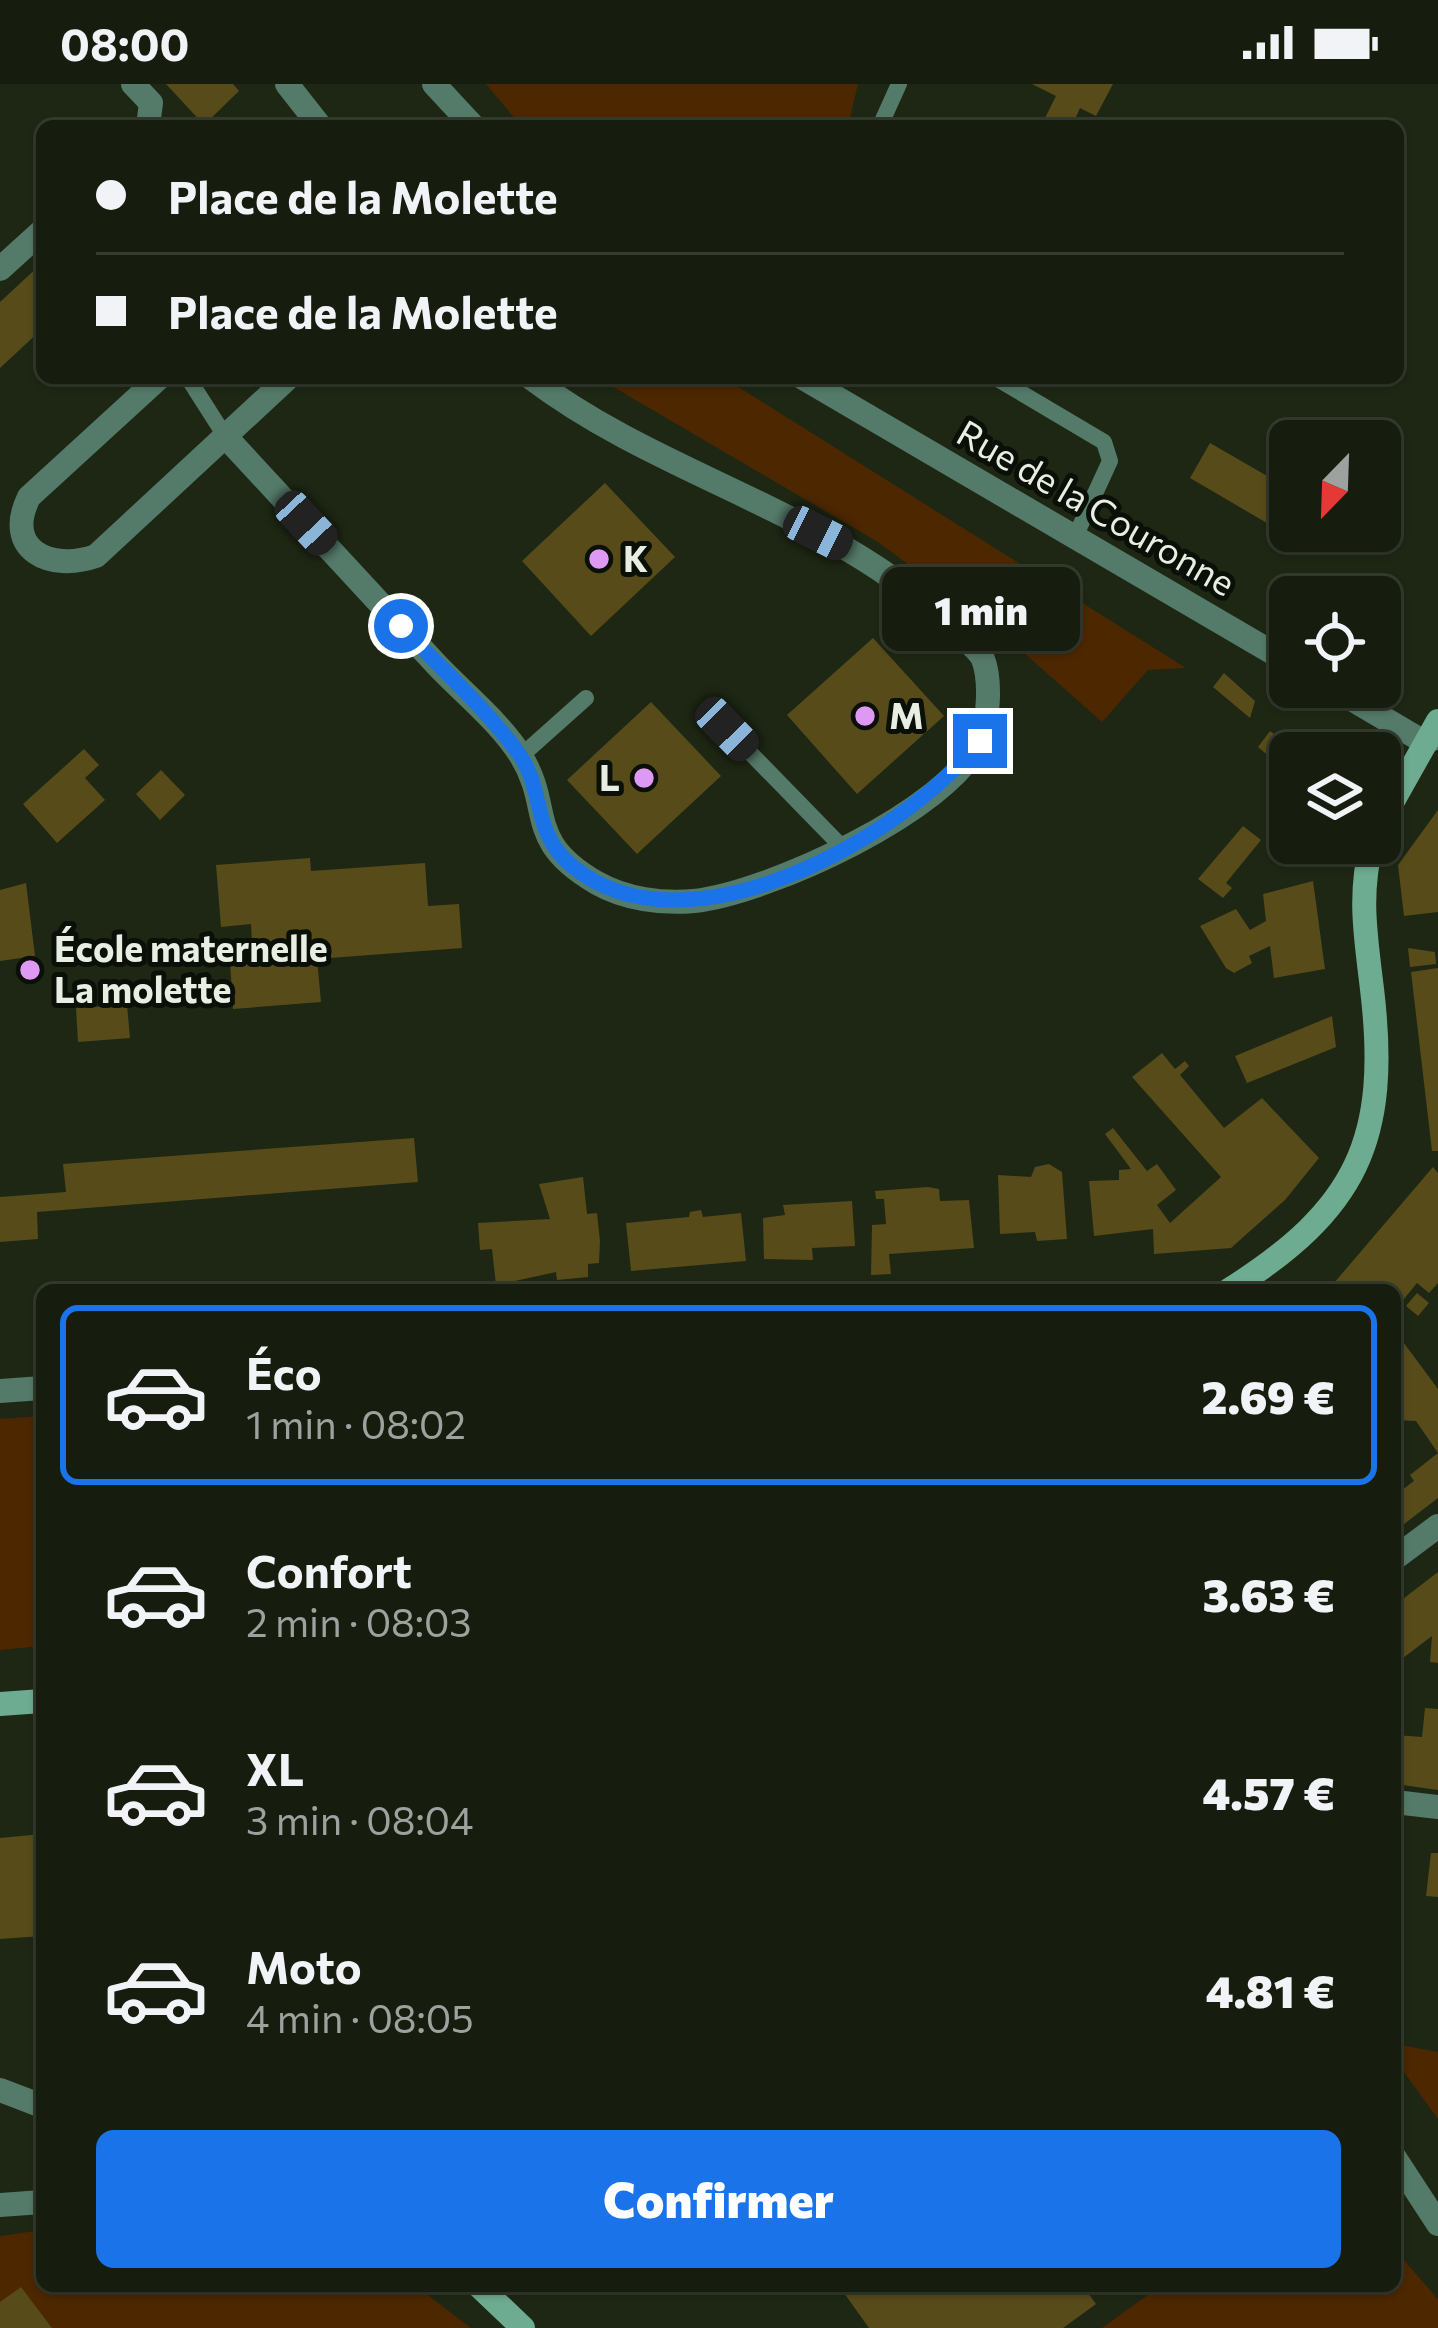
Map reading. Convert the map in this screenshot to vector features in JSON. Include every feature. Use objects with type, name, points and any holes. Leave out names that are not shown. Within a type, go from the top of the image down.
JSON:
[{"type":"main road","points":[[1401,788],[1433,734]]},
{"type":"main road","points":[[1238,1284],[1306,1237],[1329,1211],[1370,1126],[1379,1091],[1379,1051],[1362,880],[1366,864]]},
{"type":"main road","points":[[0,1704],[36,1701]]},
{"type":"main road","points":[[484,2292],[523,2328]]},
{"type":"street","points":[[134,84],[151,103],[149,120]]},
{"type":"street","points":[[287,84],[315,120]]},
{"type":"street","points":[[434,84],[467,120]]},
{"type":"street","points":[[0,269],[36,236]]},
{"type":"street","points":[[152,384],[29,497],[20,515],[22,535],[51,562],[74,564],[96,556],[281,384]]},
{"type":"street","points":[[225,436],[521,756],[550,843],[602,886],[650,901],[697,901],[748,887],[844,850],[915,806],[980,741],[987,706],[983,657],[866,557],[541,384]]},
{"type":"street","name":"Rue de la Couronne","points":[[813,384],[1269,651]]},
{"type":"street","points":[[1377,708],[1433,734]]},
{"type":"street","points":[[0,1390],[36,1388]]},
{"type":"street","points":[[1401,1554],[1438,1526]]},
{"type":"street","points":[[1401,1803],[1438,1807]]},
{"type":"street","points":[[0,2090],[36,2104]]},
{"type":"street","points":[[1401,2167],[1438,2224]]},
{"type":"street","points":[[0,2205],[36,2202]]},
{"type":"lane","points":[[883,120],[899,84]]},
{"type":"lane","points":[[192,384],[225,436]]},
{"type":"lane","points":[[1006,384],[1104,442],[1111,461],[1075,538]]},
{"type":"lane","points":[[521,756],[586,698]]},
{"type":"lane","points":[[727,729],[844,850]]},
{"type":"shaded area","points":[[486,84],[858,84],[849,120],[516,120]]},
{"type":"shaded area","points":[[608,384],[734,384],[1186,668],[1148,670],[1102,722],[1014,644],[878,542]]},
{"type":"shaded area","points":[[36,1416],[36,1647],[0,1650],[0,1419]]},
{"type":"shaded area","points":[[1401,2045],[1438,2052],[1438,2119],[1401,2068]]},
{"type":"shaded area","points":[[36,2231],[36,2292],[424,2292],[471,2328],[0,2328],[0,2236]]},
{"type":"shaded area","points":[[1401,2257],[1438,2299],[1438,2328],[1102,2328],[1152,2292],[1401,2292]]},
{"type":"building","points":[[166,84],[233,84],[239,91],[209,120],[199,120]]},
{"type":"building","points":[[1032,84],[1113,84],[1096,116],[1080,108],[1075,120],[1044,120],[1056,96]]},
{"type":"building","points":[[36,269],[36,335],[0,368],[0,302]]},
{"type":"building","points":[[1210,443],[1269,477],[1269,524],[1190,478]]},
{"type":"building","name":"K","points":[[605,483],[675,557],[591,636],[522,561]]},
{"type":"building","name":"M","points":[[873,638],[944,716],[857,794],[787,715]]},
{"type":"building","points":[[1224,673],[1255,701],[1250,718],[1213,687]]},
{"type":"building","name":"L","points":[[651,702],[721,776],[637,854],[567,780]]},
{"type":"building","points":[[1269,732],[1269,756],[1258,747]]},
{"type":"building","points":[[84,749],[99,765],[85,778],[105,800],[57,843],[23,804]]},
{"type":"building","points":[[161,770],[185,795],[160,820],[136,794]]},
{"type":"building","points":[[1438,810],[1438,912],[1404,916],[1401,861]]},
{"type":"building","points":[[1243,826],[1261,840],[1226,883],[1232,888],[1223,898],[1198,879]]},
{"type":"building","points":[[310,858],[311,871],[425,863],[428,906],[459,904],[462,948],[317,959],[321,1002],[233,1009],[229,945],[252,944],[251,924],[221,927],[216,865]]},
{"type":"building","points":[[1313,881],[1325,969],[1274,978],[1270,946],[1249,956],[1252,963],[1234,973],[1226,968],[1200,926],[1236,909],[1250,930],[1266,921],[1263,894]]},
{"type":"building","points":[[26,883],[35,956],[0,961],[0,890]]},
{"type":"building","points":[[1408,948],[1435,952],[1436,964],[1410,967]]},
{"type":"building","points":[[1438,968],[1438,1151],[1432,1151],[1411,972]]},
{"type":"building","points":[[127,1005],[130,1038],[78,1042],[76,1008]]},
{"type":"building","points":[[1332,1016],[1336,1047],[1247,1083],[1235,1056]]},
{"type":"building","points":[[1162,1053],[1175,1069],[1185,1061],[1189,1066],[1180,1075],[1224,1128],[1262,1098],[1319,1158],[1285,1200],[1231,1248],[1154,1254],[1153,1229],[1094,1236],[1089,1181],[1119,1180],[1119,1170],[1131,1169],[1105,1134],[1113,1128],[1147,1171],[1157,1164],[1176,1190],[1157,1205],[1170,1223],[1221,1177],[1132,1077]]},
{"type":"building","points":[[414,1138],[418,1182],[37,1212],[38,1239],[0,1242],[0,1197],[66,1192],[63,1164]]},
{"type":"building","points":[[1049,1164],[1062,1172],[1067,1239],[1037,1241],[1035,1232],[1000,1234],[998,1175],[1031,1177],[1035,1167]]},
{"type":"building","points":[[1433,1167],[1438,1173],[1438,1283],[1429,1293],[1417,1283],[1401,1303],[1401,1284],[1333,1284]]},
{"type":"building","points":[[583,1177],[587,1214],[597,1213],[599,1263],[588,1264],[588,1277],[557,1280],[556,1272],[496,1284],[492,1249],[480,1250],[478,1223],[550,1219],[539,1184]]},
{"type":"building","points":[[939,1189],[940,1201],[969,1200],[974,1248],[889,1254],[891,1274],[871,1275],[872,1225],[886,1224],[884,1199],[876,1199],[875,1191]]},
{"type":"building","points":[[852,1201],[855,1246],[812,1248],[813,1260],[764,1259],[763,1218],[785,1215],[783,1205]]},
{"type":"building","points":[[701,1210],[703,1217],[741,1213],[746,1261],[631,1271],[626,1223],[689,1217],[690,1212]]},
{"type":"building","points":[[1417,1293],[1429,1303],[1418,1316],[1406,1306]]},
{"type":"building","points":[[1401,1339],[1438,1389],[1438,1453],[1416,1421],[1401,1420]]},
{"type":"building","points":[[1438,1453],[1438,1498],[1401,1526],[1401,1491],[1414,1481],[1410,1475]]},
{"type":"building","points":[[1438,1572],[1438,1663],[1430,1662],[1432,1636],[1401,1659],[1401,1600]]},
{"type":"building","points":[[1425,1708],[1438,1709],[1438,1790],[1401,1785],[1401,1735],[1422,1737]]},
{"type":"building","points":[[36,1835],[36,1936],[0,1939],[0,1838]]},
{"type":"building","points":[[1431,1853],[1438,1853],[1438,1897],[1426,1896]]},
{"type":"building","points":[[21,2287],[52,2328],[0,2328],[0,2302]]},
{"type":"building","points":[[843,2292],[1087,2292],[1096,2304],[1063,2328],[869,2328]]},
{"type":"place","name":"K","points":[[599,559]]},
{"type":"place","name":"M","points":[[865,716]]},
{"type":"place","name":"L","points":[[644,778]]},
{"type":"place","name":"École maternelle La molette","points":[[30,970]]},
{"type":"route","points":[[401,626],[521,756],[550,843],[572,866],[602,886],[650,901],[697,901],[790,874],[844,850],[915,806],[956,772],[980,741]]}]
